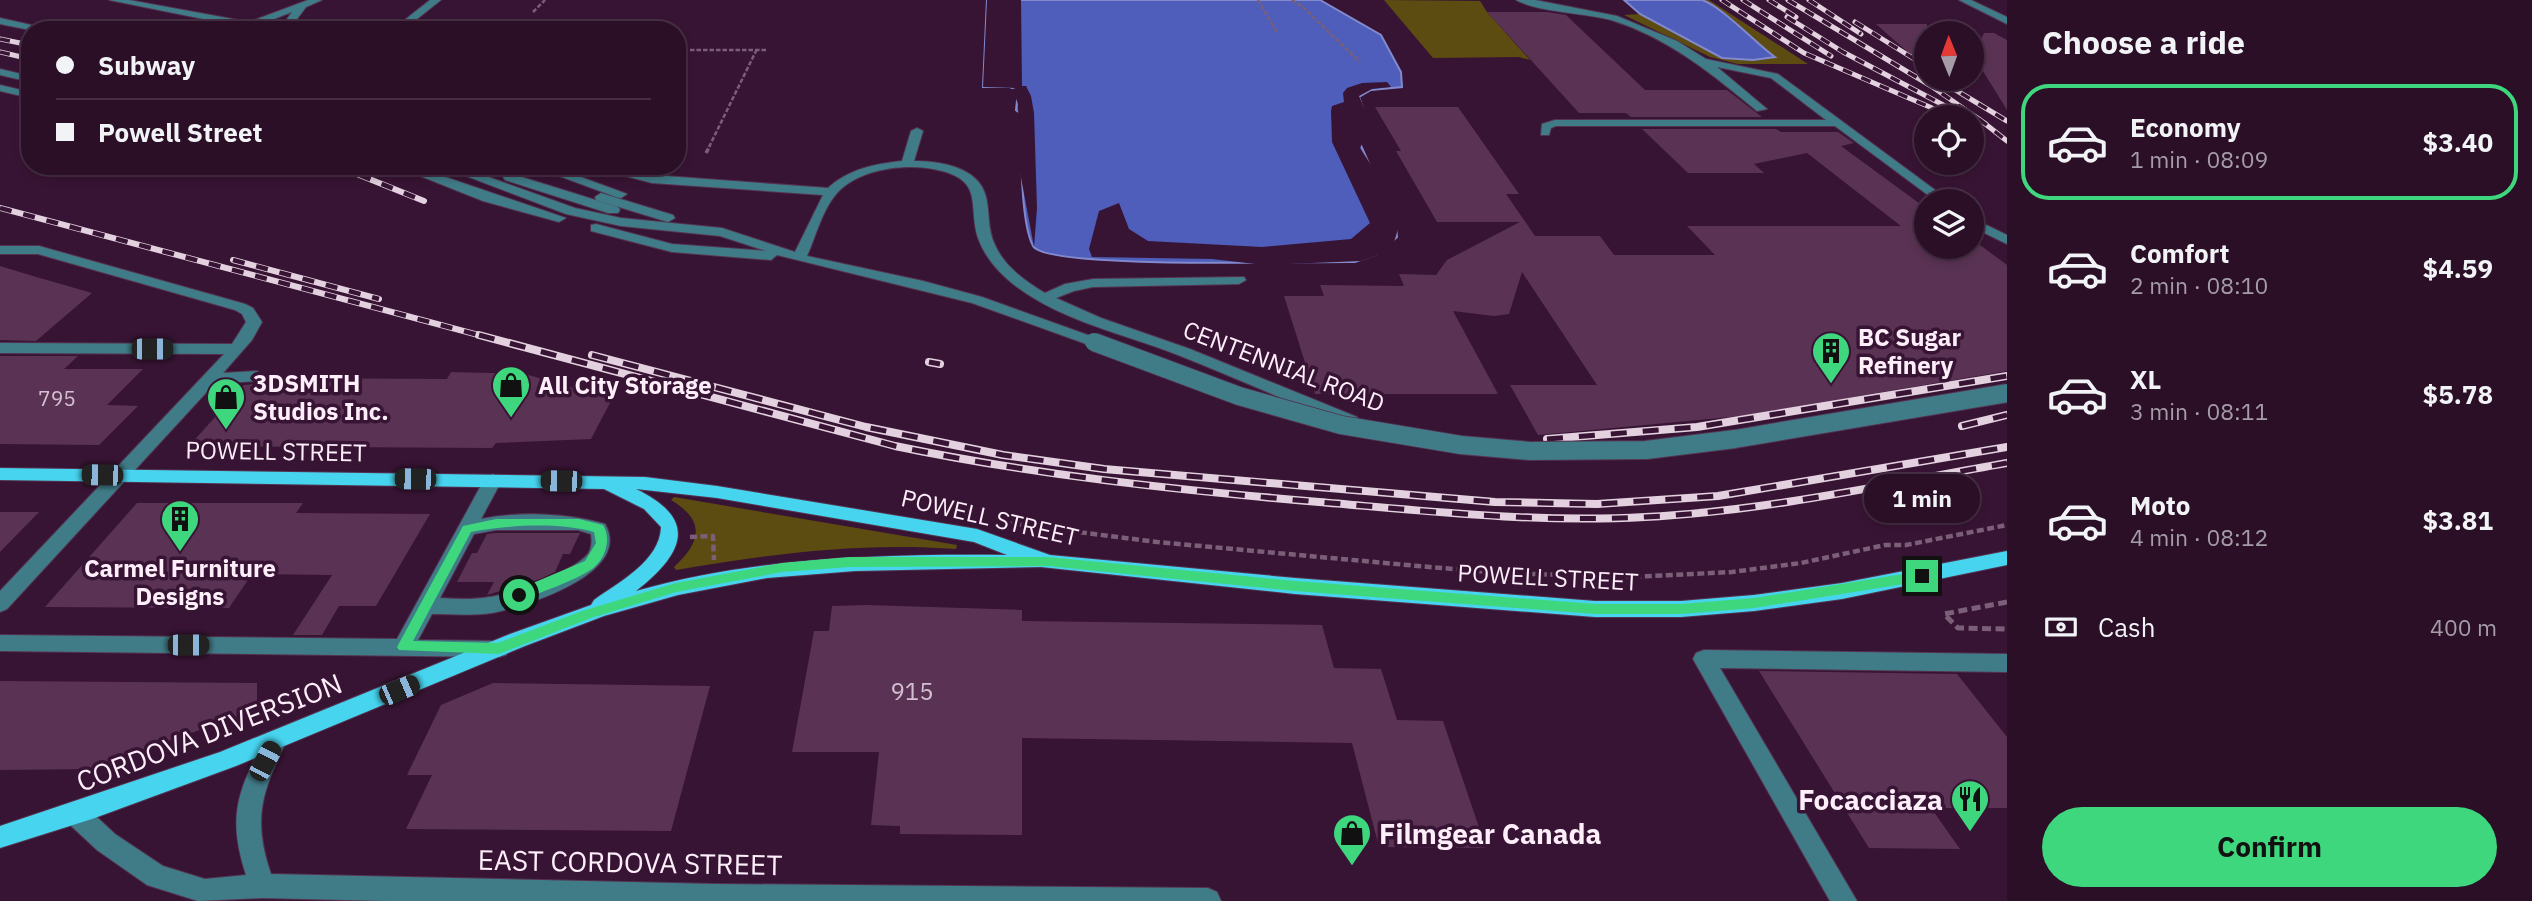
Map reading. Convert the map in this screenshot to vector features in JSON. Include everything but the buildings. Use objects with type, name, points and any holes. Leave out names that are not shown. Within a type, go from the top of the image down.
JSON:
[{"type":"main road","name":"POWELL STREET","points":[[0,474],[606,481],[706,490],[977,536],[1048,562],[1295,586],[1595,609],[1681,609],[1742,604],[1842,590],[2007,558]]},
{"type":"main road","points":[[587,615],[654,564],[665,552],[671,538],[671,526],[664,515],[606,481]]},
{"type":"main road","name":"CORDOVA DIVERSION","points":[[0,837],[76,814],[275,742],[499,649],[587,615],[676,587],[782,567],[849,562],[1048,562]]},
{"type":"street","points":[[114,0],[227,21]]},
{"type":"street","points":[[260,21],[317,0]]},
{"type":"street","points":[[409,21],[436,0]]},
{"type":"street","points":[[1521,0],[1614,18],[1672,43],[1703,61],[1761,109]]},
{"type":"street","points":[[1964,0],[2007,21]]},
{"type":"street","points":[[291,21],[302,6]]},
{"type":"street","points":[[0,22],[21,26]]},
{"type":"street","points":[[1703,61],[1774,76],[1928,189]]},
{"type":"street","points":[[0,72],[21,77]]},
{"type":"street","points":[[0,88],[21,93]]},
{"type":"street","points":[[1545,133],[1546,126],[1555,123],[1840,123]]},
{"type":"street","points":[[906,164],[917,131]]},
{"type":"street","name":"CENTENNIAL ROAD","points":[[831,192],[853,175],[906,164],[943,167],[971,180],[982,197],[983,235],[992,254],[1012,275],[1045,298],[1353,422],[1468,450],[1560,458],[1650,454],[1788,437],[2007,395]]},
{"type":"street","points":[[425,175],[488,198],[672,248],[799,258]]},
{"type":"street","points":[[471,175],[571,211],[621,222],[722,232]]},
{"type":"street","points":[[508,175],[633,216],[722,232]]},
{"type":"street","points":[[536,175],[639,210],[722,232]]},
{"type":"street","points":[[565,175],[799,258],[923,285],[976,300],[1239,396],[1329,422],[1461,445],[1530,451],[1646,450],[1735,439],[2007,395]]},
{"type":"street","points":[[634,175],[696,184],[831,192],[799,258]]},
{"type":"street","points":[[1984,228],[2007,240]]},
{"type":"street","points":[[0,250],[39,250],[227,303],[248,311],[254,322],[236,349],[0,604]]},
{"type":"street","points":[[1045,298],[1070,287],[1093,283],[1239,281]]},
{"type":"street","points":[[0,348],[236,349]]},
{"type":"street","points":[[208,379],[257,376]]},
{"type":"street","points":[[404,647],[493,480]]},
{"type":"street","points":[[425,606],[498,603],[581,570],[595,559],[603,543],[598,528],[579,523],[496,523],[467,529]]},
{"type":"street","points":[[0,643],[499,649]]},
{"type":"street","points":[[1844,901],[1704,659],[2007,663]]},
{"type":"street","points":[[262,886],[248,849],[245,827],[255,781],[275,742]]},
{"type":"street","name":"EAST CORDOVA STREET","points":[[76,814],[106,842],[156,876],[205,891],[262,886],[783,899],[1208,901]]},
{"type":"path","points":[[533,12],[545,0]]},
{"type":"path","points":[[1258,0],[1278,34]]},
{"type":"path","points":[[1292,0],[1304,8],[1360,62]]},
{"type":"path","points":[[686,50],[768,50]]},
{"type":"path","points":[[706,153],[756,51]]},
{"type":"path","points":[[1056,531],[1418,566],[1552,576],[1631,577],[1732,572],[1801,563],[2007,524]]},
{"type":"path","points":[[695,537],[713,536],[715,563]]},
{"type":"path","points":[[2007,602],[1944,614],[1958,628],[2007,629]]},
{"type":"shaded area","points":[[1384,0],[1480,1],[1530,60],[1519,57],[1433,58]]},
{"type":"shaded area","points":[[1702,0],[1709,0],[1808,64],[1738,64],[1710,57],[1624,15],[1640,14],[1680,34],[1774,57]]},
{"type":"shaded area","points":[[674,497],[957,545],[956,549],[885,547],[815,551],[676,570],[674,567],[690,549],[696,532],[690,516],[671,500]]},
{"type":"water","points":[[987,0],[1320,0],[1381,35],[1401,72],[1402,87],[1371,90],[1359,97],[1363,108],[1359,141],[1396,225],[1397,237],[1377,254],[1355,262],[1130,261],[1049,254],[1033,246],[1023,201],[1021,114],[1016,110],[1018,91],[1010,87],[983,87]]},
{"type":"water","points":[[1624,0],[1702,0],[1710,3],[1775,57],[1753,60],[1722,58],[1640,14]]},
{"type":"pier","points":[[987,0],[1021,0],[1022,86],[1026,86],[1031,96],[1034,113],[1037,208],[1034,247],[1019,167],[1018,104],[1014,93],[1009,90],[1016,88],[983,87]]},
{"type":"pier","points":[[1387,82],[1391,87],[1372,89],[1359,96],[1365,110],[1363,142],[1360,148],[1377,174],[1399,226],[1393,245],[1381,254],[1361,261],[1264,265],[1212,259],[1092,257],[1089,249],[1099,211],[1119,203],[1129,229],[1148,241],[1262,247],[1351,239],[1370,223],[1332,142],[1332,106],[1344,102],[1343,93],[1347,88],[1362,83]]},
{"type":"railway","points":[[1722,0],[1804,53],[1925,105]]},
{"type":"railway","points":[[1743,0],[1831,56]]},
{"type":"railway","points":[[1769,0],[1796,17]]},
{"type":"railway","points":[[1788,0],[1958,105]]},
{"type":"railway","points":[[1809,0],[1861,34]]},
{"type":"railway","points":[[1787,17],[1843,52],[1943,105]]},
{"type":"railway","points":[[1855,22],[1914,59]]},
{"type":"railway","points":[[0,39],[21,43]]},
{"type":"railway","points":[[0,52],[21,57]]},
{"type":"railway","points":[[1957,91],[2007,121]]},
{"type":"railway","points":[[1984,123],[2007,141]]},
{"type":"railway","points":[[359,175],[424,201]]},
{"type":"railway","points":[[0,208],[486,337]]},
{"type":"railway","points":[[233,260],[379,299]]},
{"type":"railway","points":[[479,335],[895,446],[1000,465],[1159,487],[1400,509],[1563,518],[1691,514],[1827,496],[2007,463]]},
{"type":"railway","points":[[592,355],[866,427],[1003,455],[1104,469],[1495,502],[1597,504],[1718,496],[2007,447]]},
{"type":"railway","points":[[929,362],[940,364]]},
{"type":"railway","points":[[1547,439],[1697,427],[2007,376]]},
{"type":"railway","points":[[1962,426],[2007,415]]},
{"type":"place","name":"BC Sugar Refinery","points":[[1831,385]]},
{"type":"place","name":"All City Storage","points":[[511,419]]},
{"type":"place","name":"3DSMITH Studios Inc.","points":[[226,431]]},
{"type":"place","name":"Carmel Furniture Designs","points":[[180,553]]},
{"type":"place","name":"Focacciaza","points":[[1970,833]]},
{"type":"place","name":"Filmgear Canada","points":[[1352,867]]},
{"type":"route","points":[[519,595],[590,565],[603,543],[598,528],[579,523],[496,523],[467,529],[404,647],[499,649],[587,615],[676,587],[782,567],[849,562],[1048,562],[1295,586],[1595,609],[1681,609],[1754,603],[1922,576]]}]
